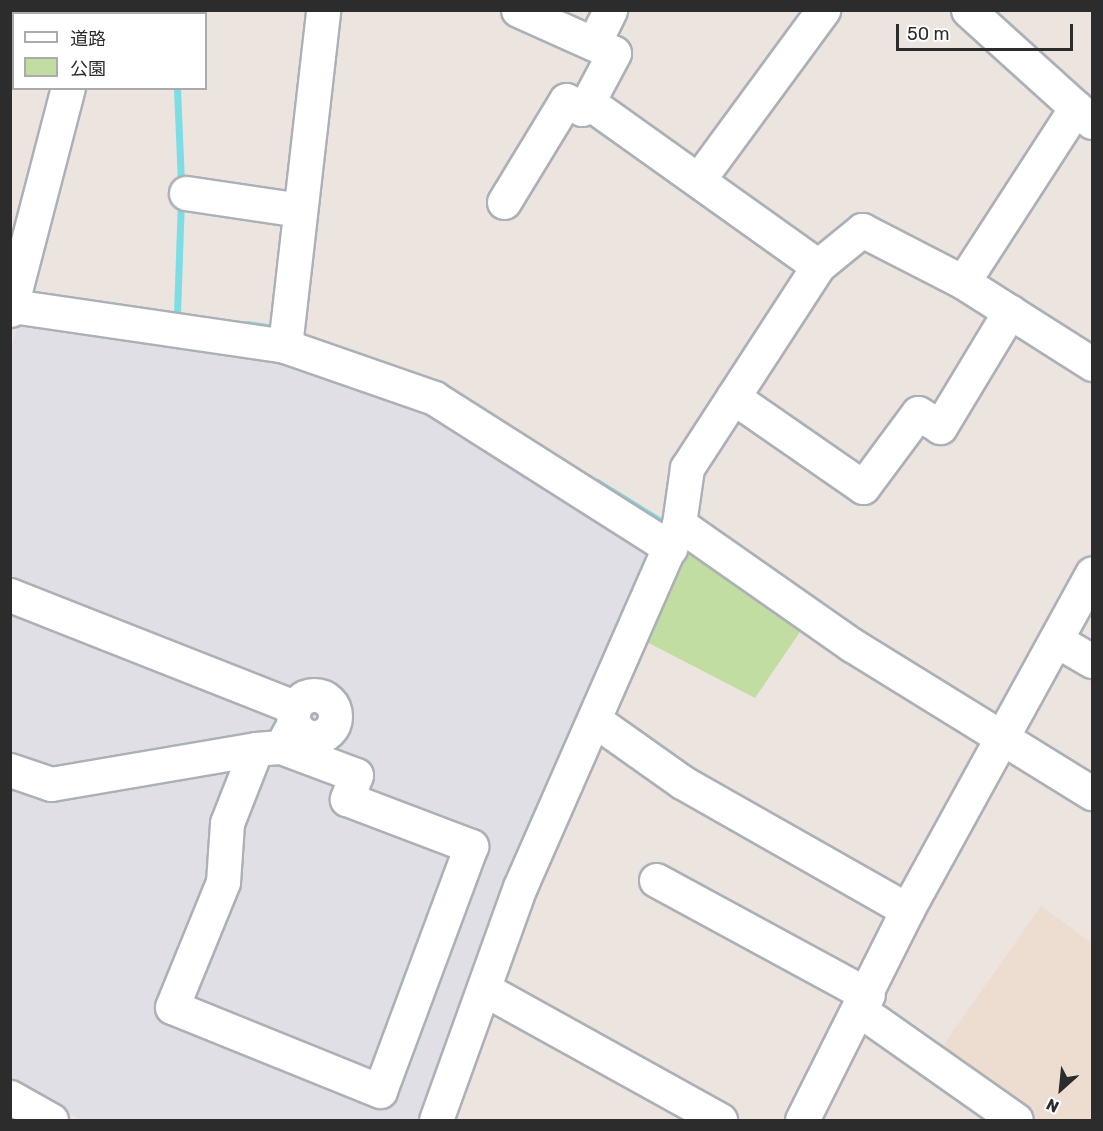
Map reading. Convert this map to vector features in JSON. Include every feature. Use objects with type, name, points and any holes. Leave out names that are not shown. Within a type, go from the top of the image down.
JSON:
[{"type":"street","points":[[285,346],[322,10]]},
{"type":"street","points":[[504,202],[566,100],[582,109],[588,102],[614,52],[518,10]]},
{"type":"street","points":[[594,43],[610,10]]},
{"type":"street","points":[[699,179],[822,10]]},
{"type":"street","points":[[963,282],[1084,115],[968,10]]},
{"type":"street","points":[[67,90],[11,304],[285,346],[434,398],[674,536],[1001,740],[1092,794]]},
{"type":"street","points":[[588,102],[818,266]]},
{"type":"street","points":[[186,193],[300,210]]},
{"type":"street","points":[[436,1120],[520,887],[596,721],[674,536],[687,468],[818,266],[862,230],[963,282],[1092,364]]},
{"type":"street","points":[[733,397],[863,487],[918,413],[940,427],[1010,312]]},
{"type":"street","points":[[802,1120],[865,1003],[907,910],[1092,574]]},
{"type":"street","points":[[10,595],[281,732],[356,775],[347,799],[471,846],[380,1091],[172,1007],[223,882],[227,823],[281,732]]},
{"type":"street","points":[[1056,640],[1092,661]]},
{"type":"street","points":[[596,721],[682,782],[907,910]]},
{"type":"street","points":[[10,770],[51,784],[281,732]]},
{"type":"street","points":[[656,880],[865,1003],[1016,1120]]},
{"type":"street","points":[[484,989],[720,1120]]},
{"type":"street","points":[[10,1097],[51,1120]]},
{"type":"shaded area","points":[[20,317],[282,354],[430,404],[657,551],[429,1120],[82,1120],[11,1081],[10,353]]},
{"type":"shaded area","points":[[1041,906],[1092,943],[1092,1120],[1028,1120],[937,1054]]},
{"type":"green space","points":[[682,543],[804,626],[755,698],[643,640]]},
{"type":"waterway","points":[[177,90],[181,185]]},
{"type":"waterway","points":[[181,199],[177,315],[185,316]]},
{"type":"waterway","points":[[247,324],[277,328]]},
{"type":"waterway","points":[[597,482],[665,524]]}]
